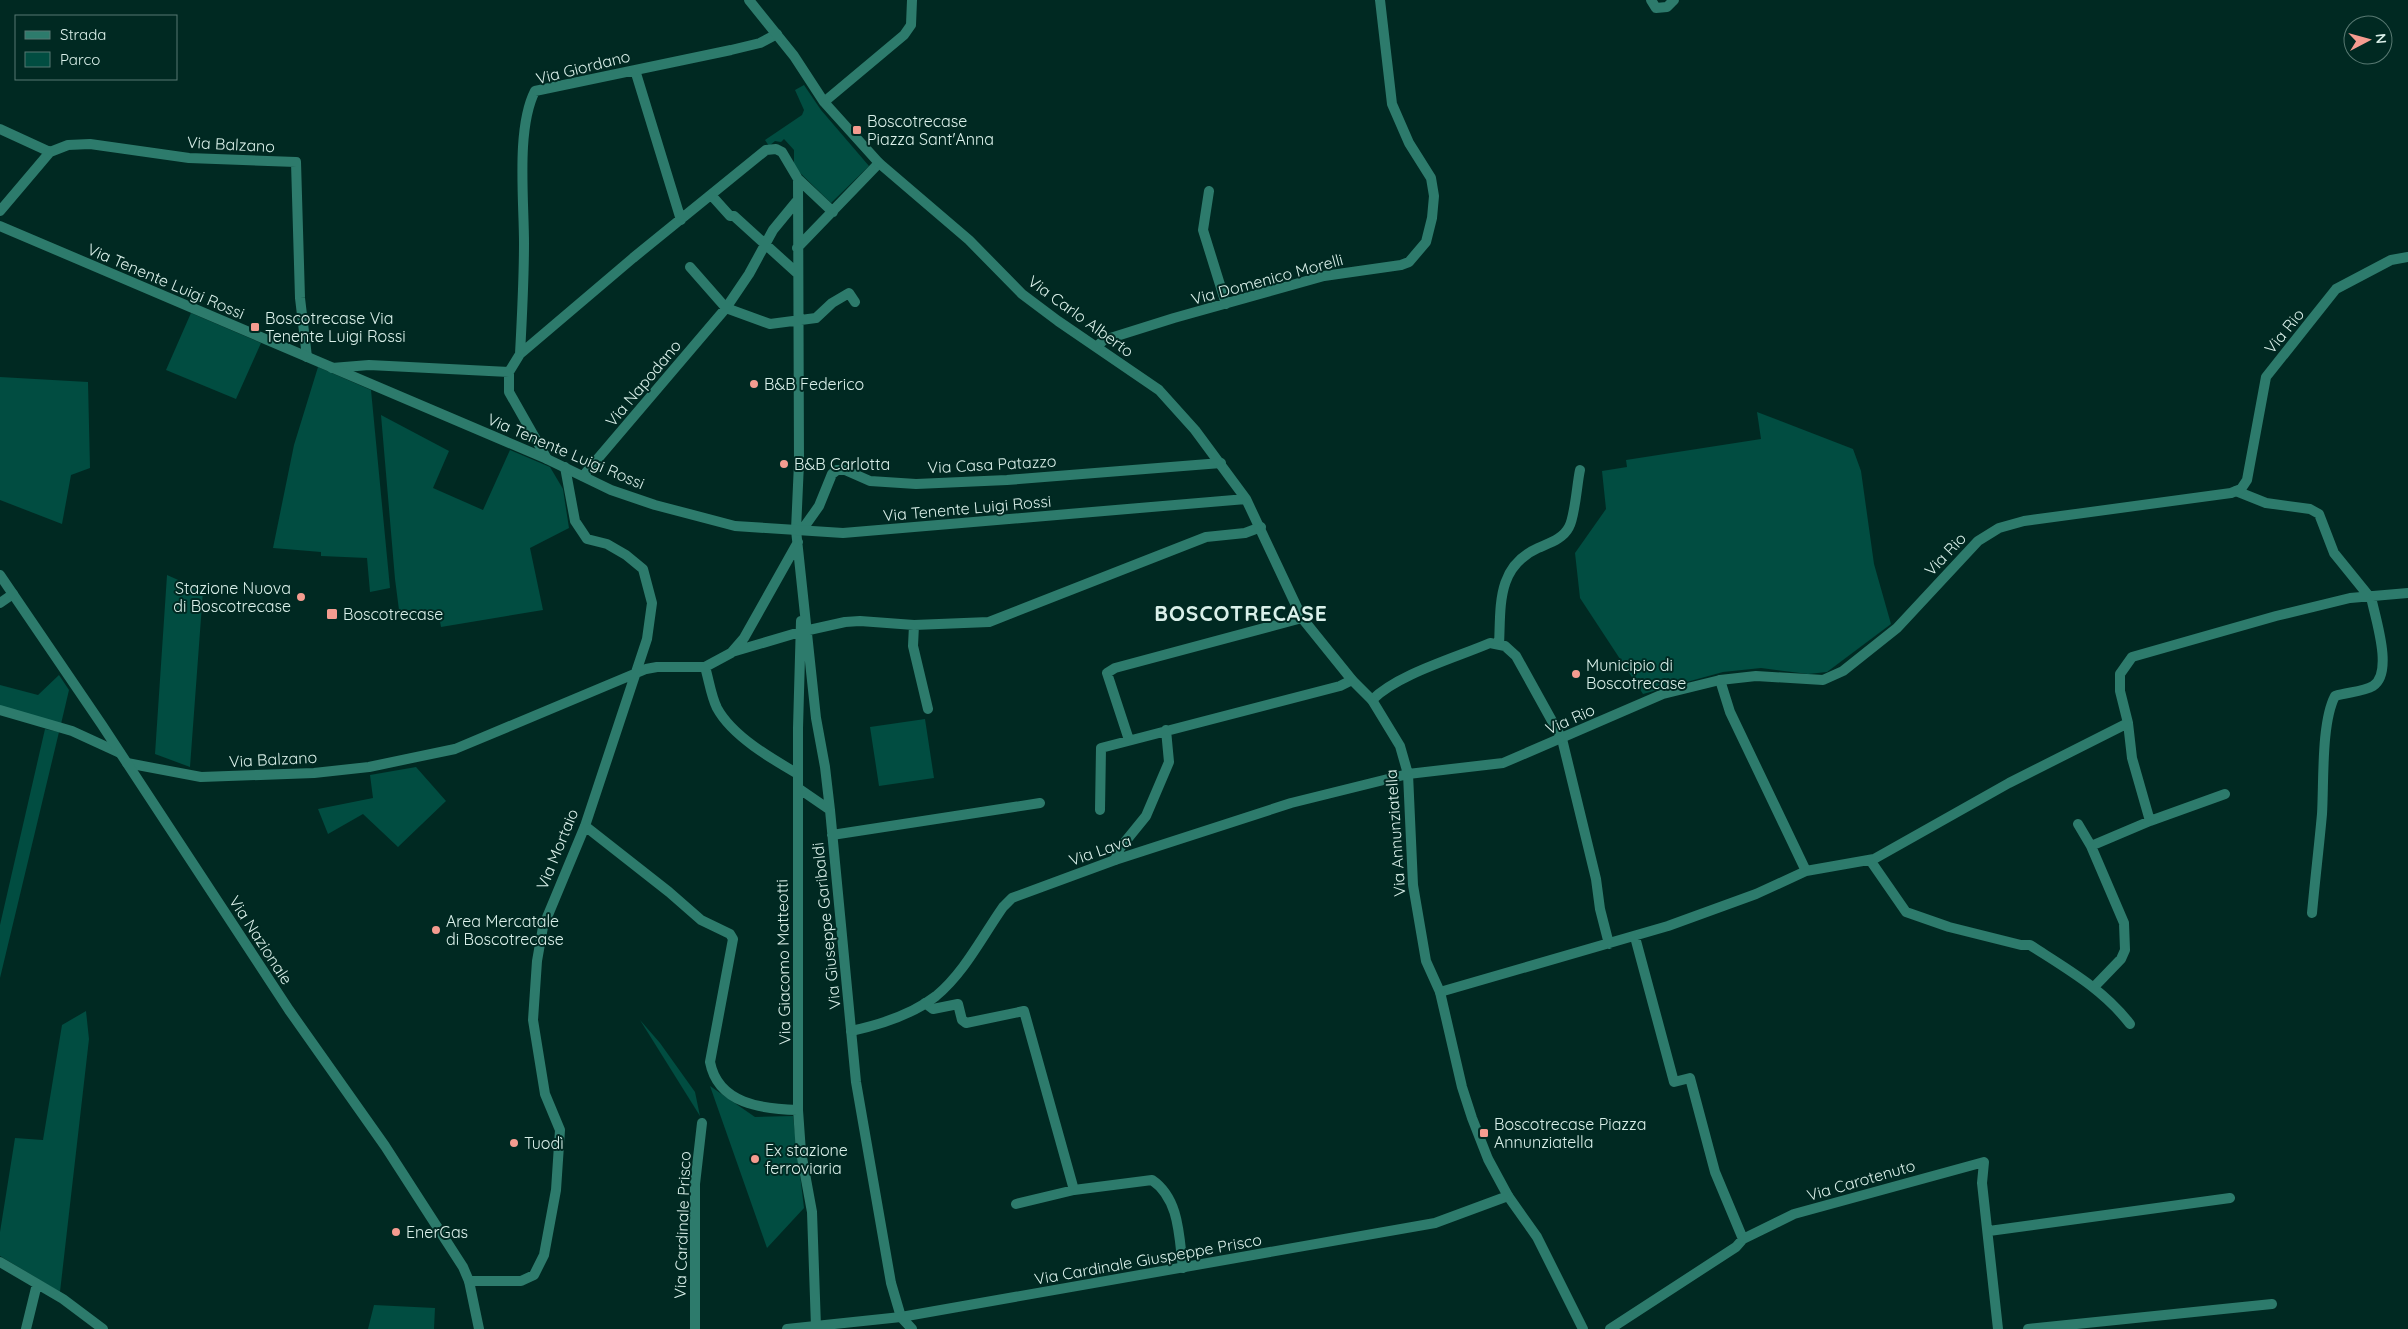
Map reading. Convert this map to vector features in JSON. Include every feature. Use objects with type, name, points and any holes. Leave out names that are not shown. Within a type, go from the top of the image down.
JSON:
[{"type":"street","name":"Via Carlo Alberto","points":[[749,0],[777,34],[824,102],[879,163],[969,240],[1022,294],[1159,390],[1221,463],[1246,499]]},
{"type":"street","points":[[824,102],[904,35],[911,25],[912,0]]},
{"type":"street","name":"Via Domenico Morelli","points":[[1097,346],[1104,340],[1174,318],[1324,276],[1401,265],[1409,262],[1426,242],[1432,218],[1434,196],[1431,178],[1409,144],[1392,104],[1380,0]]},
{"type":"street","points":[[1651,0],[1656,8],[1660,8],[1666,7],[1674,0]]},
{"type":"street","name":"Via Giordano","points":[[520,354],[524,274],[524,140],[528,104],[535,90],[760,43],[777,34]]},
{"type":"street","points":[[635,70],[681,220]]},
{"type":"street","points":[[0,129],[50,152],[0,211]]},
{"type":"street","name":"Via Balzano","points":[[50,152],[68,145],[90,144],[189,158],[296,162],[300,298],[307,357]]},
{"type":"street","points":[[547,459],[509,392],[509,372],[520,354],[633,258],[712,196],[766,150],[776,149],[782,152],[798,179],[833,212]]},
{"type":"street","points":[[797,248],[879,163]]},
{"type":"street","points":[[731,653],[744,638],[798,542],[796,202],[798,179]]},
{"type":"street","points":[[1209,191],[1203,230],[1226,304]]},
{"type":"street","points":[[712,196],[730,216],[734,216],[797,272]]},
{"type":"street","name":"Via Napodano","points":[[583,476],[726,308],[749,274],[773,230],[796,202]]},
{"type":"street","name":"Via Tenente Luigi Rossi","points":[[0,226],[547,459],[611,490],[655,505],[735,526],[843,534],[1246,499]]},
{"type":"street","name":"Via Rio","points":[[1408,774],[1502,763],[1562,739],[1663,694],[1720,680],[1756,676],[1823,680],[1843,671],[1897,628],[1978,541],[1999,528],[2024,521],[2241,490],[2247,480],[2266,377],[2336,289],[2391,260],[2408,257]]},
{"type":"street","points":[[690,267],[726,308],[762,322],[798,321],[816,318],[832,303],[849,293],[855,302]]},
{"type":"street","points":[[332,368],[368,365],[509,372]]},
{"type":"street","name":"Via Casa Patazzo","points":[[799,530],[819,506],[832,474],[837,470],[845,470],[870,481],[916,484],[1007,480],[1221,463]]},
{"type":"street","name":"Via Mortaio","points":[[469,1281],[520,1281],[534,1274],[544,1254],[556,1190],[560,1130],[544,1094],[533,1020],[537,961],[542,927],[585,826],[647,639],[652,603],[643,569],[626,554],[607,544],[587,539],[575,520],[565,467]]},
{"type":"street","points":[[1499,645],[1502,595],[1509,571],[1521,558],[1536,549],[1554,542],[1569,527],[1580,470]]},
{"type":"street","points":[[2236,491],[2266,503],[2310,509],[2319,514],[2334,553],[2370,596],[2382,650],[2383,665],[2381,674],[2372,686],[2335,696],[2331,704],[2327,729],[2322,815],[2312,913]]},
{"type":"street","name":"Via Annunziatella","points":[[1246,499],[1302,618],[1308,623],[1352,680],[1372,700],[1400,746],[1408,774],[1413,885],[1418,922],[1426,961],[1440,992],[1462,1087],[1488,1159],[1508,1196],[1536,1237],[1583,1329]]},
{"type":"street","points":[[798,774],[764,754],[724,719],[716,706],[705,667],[731,653],[845,622],[860,621],[914,625],[989,622],[1206,537],[1245,533],[1260,527]]},
{"type":"street","name":"Via Giacomo Matteotti","points":[[798,542],[803,595],[798,774],[798,1110],[801,1152],[812,1212],[816,1327]]},
{"type":"street","name":"Via Nazionale","points":[[0,575],[126,762],[288,1010],[389,1152],[463,1267],[469,1281],[479,1329]]},
{"type":"street","points":[[2150,821],[2132,758],[2128,723],[2120,691],[2120,674],[2132,657],[2276,616],[2370,596],[2408,593]]},
{"type":"street","points":[[0,603],[14,594]]},
{"type":"street","points":[[1129,740],[1107,673],[1115,668],[1302,618]]},
{"type":"street","points":[[914,625],[914,646],[928,709]]},
{"type":"street","name":"Via Giuseppe Garibaldi","points":[[803,632],[825,767],[856,1082],[889,1273],[902,1317]]},
{"type":"street","points":[[1372,700],[1380,692],[1400,680],[1490,644],[1504,646],[1516,656],[1562,739],[1596,879],[1600,909],[1609,944]]},
{"type":"street","name":"Via Balzano","points":[[126,762],[201,778],[314,773],[369,767],[455,750],[634,674],[657,667],[705,667]]},
{"type":"street","points":[[1100,810],[1101,748],[1340,686],[1352,680]]},
{"type":"street","points":[[1720,680],[1730,712],[1806,870]]},
{"type":"street","points":[[0,710],[72,731],[120,753]]},
{"type":"street","points":[[1440,992],[1635,937],[1756,894],[1806,870],[1870,860],[2009,783],[2128,723]]},
{"type":"street","points":[[1114,860],[1120,848],[1146,816],[1169,762],[1166,730]]},
{"type":"street","name":"Via Lava","points":[[851,1031],[882,1024],[935,997],[956,975],[1002,907],[1012,898],[1114,860],[1291,803],[1408,774]]},
{"type":"street","points":[[798,788],[830,810]]},
{"type":"street","points":[[2091,846],[2150,821],[2224,794]]},
{"type":"street","points":[[832,835],[1040,803]]},
{"type":"street","points":[[2078,824],[2091,846],[2124,923],[2125,950],[2121,959],[2094,987]]},
{"type":"street","points":[[585,826],[669,892],[701,920],[730,934],[733,938],[710,1062],[713,1075],[726,1090],[750,1105],[764,1109],[798,1110]]},
{"type":"street","points":[[1870,860],[1906,912],[1949,928],[2021,945],[2030,945],[2094,987],[2119,1010],[2130,1024]]},
{"type":"street","points":[[1635,937],[1674,1082],[1690,1078],[1715,1172],[1743,1239]]},
{"type":"street","points":[[925,1003],[933,1009],[958,1004],[962,1020],[966,1023],[1024,1011],[1074,1190]]},
{"type":"street","name":"Via Cardinale Prisco","points":[[696,1329],[695,1184],[702,1123]]},
{"type":"street","name":"Via Carotenuto","points":[[1610,1329],[1736,1247],[1743,1239],[1794,1214],[1984,1162],[1982,1183],[1989,1231],[1998,1329]]},
{"type":"street","points":[[1016,1204],[1074,1190],[1152,1180],[1161,1186],[1175,1209],[1184,1268]]},
{"type":"street","name":"Via Cardinale Giuspeppe Prisco","points":[[787,1329],[902,1317],[1435,1223],[1508,1196]]},
{"type":"street","points":[[1989,1231],[2230,1198]]},
{"type":"street","points":[[0,1262],[63,1299],[103,1329]]},
{"type":"street","points":[[26,1329],[37,1284]]},
{"type":"street","points":[[2028,1329],[2272,1304]]},
{"type":"street","points":[[902,1317],[912,1329]]},
{"type":"green space","points":[[804,85],[821,110],[869,166],[831,203],[794,167],[794,150],[784,139],[781,142],[775,141],[769,146],[765,140],[802,115],[804,110],[795,90]]},
{"type":"green space","points":[[191,313],[261,343],[236,399],[166,370]]},
{"type":"green space","points":[[318,367],[371,390],[390,588],[370,592],[367,558],[321,556],[321,552],[273,548],[294,445]]},
{"type":"green space","points":[[0,377],[88,382],[90,468],[71,475],[62,524],[0,500]]},
{"type":"green space","points":[[1757,412],[1853,449],[1861,471],[1874,564],[1891,624],[1827,672],[1808,674],[1761,668],[1723,672],[1643,694],[1580,598],[1575,553],[1606,509],[1602,471],[1627,467],[1626,460],[1761,439]]},
{"type":"green space","points":[[381,415],[449,451],[433,488],[483,510],[510,450],[550,467],[563,489],[569,528],[530,548],[543,610],[441,627],[438,610],[399,610]]},
{"type":"green space","points":[[167,575],[203,591],[190,767],[155,754]]},
{"type":"green space","points":[[59,675],[69,690],[61,724],[0,706],[0,685],[38,695]]},
{"type":"green space","points":[[925,719],[934,778],[879,786],[870,727]]},
{"type":"green space","points":[[45,729],[59,732],[0,978],[0,925]]},
{"type":"green space","points":[[416,767],[446,801],[398,847],[363,814],[328,834],[318,809],[373,798],[370,775]]},
{"type":"green space","points":[[86,1011],[89,1039],[60,1292],[0,1256],[0,1232],[15,1138],[43,1140],[62,1025]]},
{"type":"green space","points":[[640,1020],[660,1043],[695,1092],[700,1116]]},
{"type":"green space","points":[[710,1086],[755,1117],[793,1116],[804,1208],[767,1248]]},
{"type":"green space","points":[[374,1305],[435,1308],[434,1329],[368,1329]]},
{"type":"place","name":"Boscotrecase Piazza Sant'Anna","points":[[857,130]]},
{"type":"place","name":"Boscotrecase Via Tenente Luigi Rossi","points":[[255,327]]},
{"type":"place","name":"B&B Federico","points":[[754,384]]},
{"type":"place","name":"B&B Carlotta","points":[[784,464]]},
{"type":"place","name":"Stazione Nuova di Boscotrecase","points":[[301,597]]},
{"type":"place","name":"Boscotrecase","points":[[332,614]]},
{"type":"place","name":"Municipio di Boscotrecase","points":[[1576,674]]},
{"type":"place","name":"Area Mercatale di Boscotrecase","points":[[436,930]]},
{"type":"place","name":"Boscotrecase Piazza Annunziatella","points":[[1484,1133]]},
{"type":"place","name":"Tuodì","points":[[514,1143]]},
{"type":"place","name":"Ex stazione ferroviaria","points":[[755,1159]]},
{"type":"place","name":"EnerGas","points":[[396,1232]]},
{"type":"district","name":"BOSCOTRECASE","points":[[1241,614]]}]
